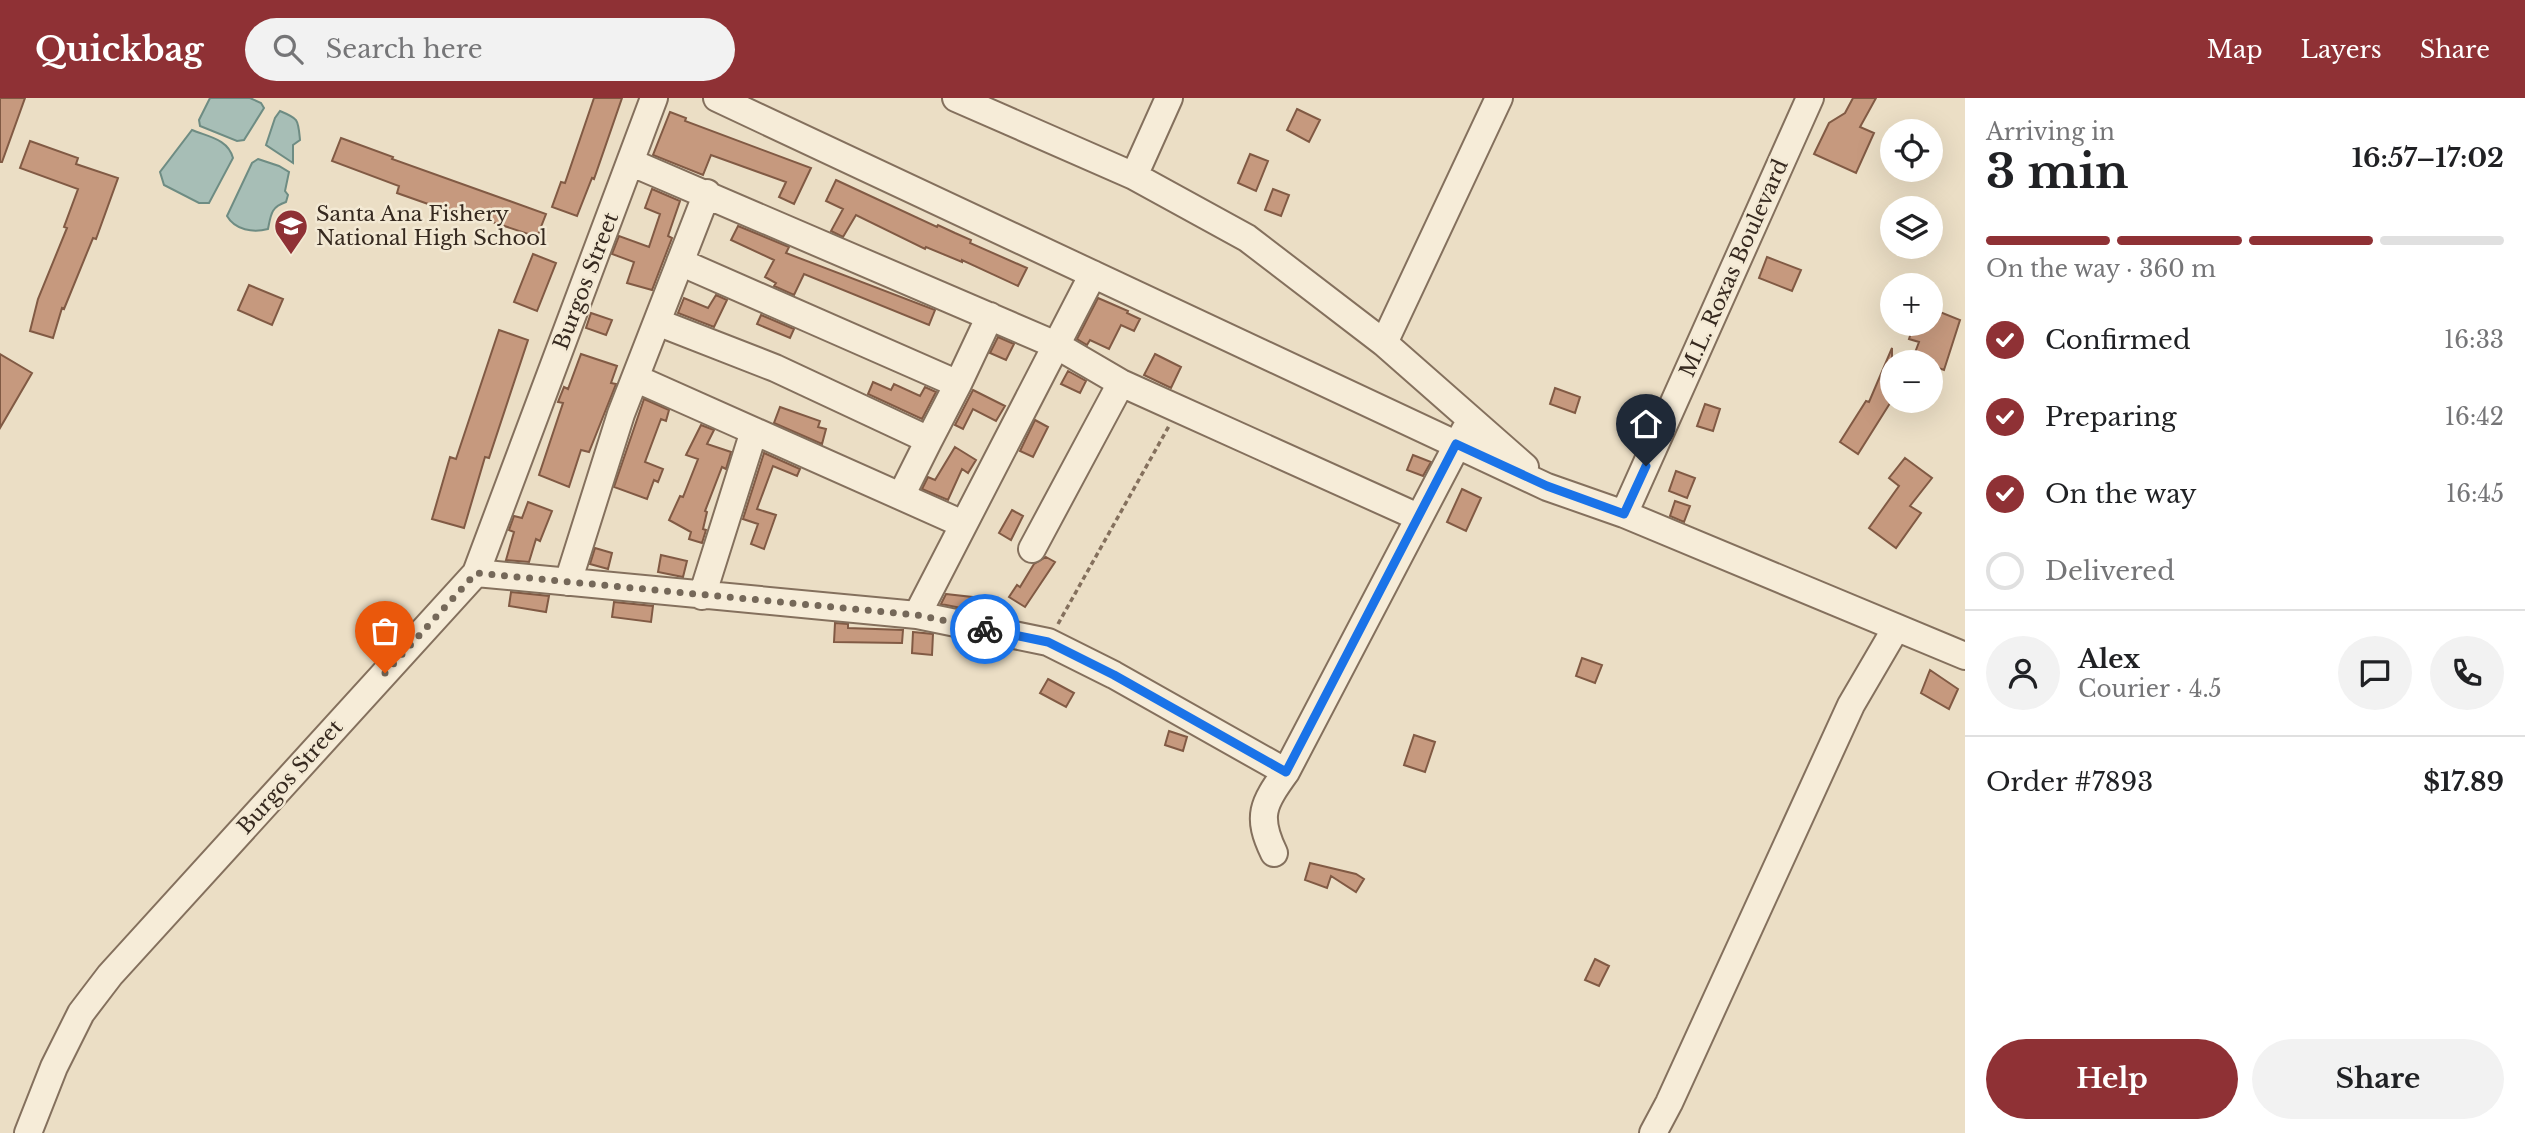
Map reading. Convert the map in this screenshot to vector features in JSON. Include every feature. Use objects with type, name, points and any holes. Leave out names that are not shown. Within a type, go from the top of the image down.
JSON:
[{"type":"street","name":"Burgos Street","points":[[28,1133],[54,1067],[81,1013],[110,975],[476,573],[654,98]]},
{"type":"street","points":[[716,98],[1547,486],[1624,514],[1965,656]]},
{"type":"street","points":[[956,98],[1133,176],[1247,238],[1384,343],[1547,486]]},
{"type":"street","points":[[1133,176],[1169,98]]},
{"type":"street","points":[[1384,343],[1499,98]]},
{"type":"street","name":"M.L. Roxas Boulevard","points":[[1624,514],[1810,98]]},
{"type":"street","points":[[630,162],[1056,345],[1121,383],[1418,517]]},
{"type":"street","points":[[568,582],[621,414],[707,193]]},
{"type":"street","points":[[680,262],[958,384]]},
{"type":"street","points":[[917,615],[1093,274]]},
{"type":"street","points":[[901,496],[990,316]]},
{"type":"street","points":[[657,322],[775,368],[929,440]]},
{"type":"street","points":[[635,379],[963,524]]},
{"type":"street","points":[[1032,549],[1121,383]]},
{"type":"street","points":[[1274,853],[1265,834],[1264,811],[1471,419]]},
{"type":"street","points":[[702,596],[754,431]]},
{"type":"street","points":[[476,573],[917,615],[1048,642],[1114,675],[1286,772]]},
{"type":"street","points":[[1653,1133],[1851,705],[1896,628]]},
{"type":"path","points":[[1048,642],[1178,409]]},
{"type":"water","points":[[210,98],[250,98],[261,103],[264,108],[244,140],[237,141],[200,126],[199,120]]},
{"type":"water","points":[[280,111],[294,118],[298,124],[300,140],[293,145],[293,163],[266,145]]},
{"type":"water","points":[[192,130],[222,143],[233,158],[209,203],[199,203],[164,185],[160,172]]},
{"type":"water","points":[[258,159],[289,172],[286,202],[272,212],[268,229],[256,231],[235,225],[227,216],[252,163]]},
{"type":"building","points":[[0,98],[25,98],[2,162],[0,162]]},
{"type":"building","points":[[594,98],[622,98],[594,179],[592,178],[577,216],[552,207],[561,182],[565,183]]},
{"type":"building","points":[[1853,98],[1876,98],[1860,127],[1874,133],[1856,173],[1814,154],[1829,123],[1845,113]]},
{"type":"building","points":[[1297,109],[1320,120],[1309,142],[1287,130]]},
{"type":"building","points":[[670,112],[686,118],[685,121],[811,168],[794,204],[779,197],[786,182],[711,155],[703,175],[653,155]]},
{"type":"building","points":[[341,138],[546,214],[537,237],[463,212],[462,216],[397,193],[399,186],[332,161]]},
{"type":"building","points":[[30,141],[78,158],[76,164],[118,178],[96,239],[93,238],[64,309],[62,308],[53,338],[30,331],[38,299],[67,228],[64,227],[78,189],[20,168]]},
{"type":"building","points":[[1250,154],[1268,161],[1256,191],[1238,183]]},
{"type":"building","points":[[836,180],[1027,268],[1018,286],[962,260],[926,247],[925,249],[856,215],[843,237],[831,231],[843,209],[826,201]]},
{"type":"building","points":[[652,189],[680,201],[668,236],[672,238],[652,290],[627,283],[634,262],[612,254],[619,236],[649,247],[660,214],[645,208]]},
{"type":"building","points":[[1273,189],[1289,195],[1281,216],[1265,210]]},
{"type":"building","points":[[738,226],[789,247],[786,253],[935,310],[929,325],[804,274],[794,295],[774,286],[776,283],[765,277],[774,260],[731,240]]},
{"type":"building","points":[[533,254],[556,263],[537,311],[514,302]]},
{"type":"building","points":[[1767,257],[1801,270],[1792,291],[1759,278]]},
{"type":"building","points":[[249,285],[283,299],[272,325],[238,310]]},
{"type":"building","points":[[716,295],[727,300],[714,327],[678,313],[684,298],[708,308]]},
{"type":"building","points":[[1098,298],[1140,319],[1134,331],[1121,325],[1109,349],[1090,340],[1087,345],[1077,339]]},
{"type":"building","points":[[591,313],[612,320],[606,335],[586,328]]},
{"type":"building","points":[[1943,313],[1960,320],[1944,370],[1943,350],[1916,350],[1919,342],[1909,339],[1910,336],[1943,336]]},
{"type":"building","points":[[761,315],[794,329],[790,338],[757,324]]},
{"type":"building","points":[[499,330],[528,340],[489,458],[485,457],[464,528],[432,519],[450,457],[456,459]]},
{"type":"building","points":[[998,337],[1014,344],[1006,360],[990,353]]},
{"type":"building","points":[[0,354],[32,373],[0,428]]},
{"type":"building","points":[[581,354],[617,366],[611,383],[616,384],[589,452],[581,450],[569,487],[539,475],[563,403],[558,402],[564,387],[568,389]]},
{"type":"building","points":[[1155,354],[1181,367],[1171,388],[1144,375]]},
{"type":"building","points":[[1068,371],[1086,381],[1080,393],[1061,384]]},
{"type":"building","points":[[1880,376],[1880,413],[1884,413],[1858,454],[1840,442],[1866,401],[1869,402]]},
{"type":"building","points":[[873,382],[891,390],[894,384],[920,396],[925,387],[936,392],[922,419],[868,394]]},
{"type":"building","points":[[1555,388],[1580,397],[1575,413],[1550,404]]},
{"type":"building","points":[[973,390],[1005,406],[996,421],[973,409],[963,429],[955,425]]},
{"type":"building","points":[[644,399],[669,410],[666,421],[661,419],[645,462],[663,469],[658,482],[654,480],[647,499],[614,487]]},
{"type":"building","points":[[1705,404],[1720,409],[1713,431],[1697,426]]},
{"type":"building","points":[[780,407],[820,421],[818,427],[826,429],[822,444],[774,423]]},
{"type":"building","points":[[1035,420],[1048,427],[1033,457],[1020,451]]},
{"type":"building","points":[[701,425],[714,430],[707,444],[731,452],[726,469],[722,467],[705,511],[703,529],[706,530],[702,543],[689,539],[691,532],[669,520],[680,496],[683,497],[698,459],[686,455]]},
{"type":"building","points":[[955,447],[976,460],[968,473],[962,469],[948,500],[922,489],[928,477],[935,480]]},
{"type":"building","points":[[764,453],[800,469],[797,476],[773,466],[757,509],[776,515],[764,549],[751,544],[758,524],[743,519]]},
{"type":"building","points":[[1413,455],[1431,462],[1423,476],[1407,470]]},
{"type":"building","points":[[1905,458],[1932,478],[1910,506],[1921,513],[1896,548],[1869,528],[1899,486],[1889,478]]},
{"type":"building","points":[[1676,471],[1695,478],[1687,498],[1669,491]]},
{"type":"building","points":[[1462,489],[1481,498],[1466,531],[1447,522]]},
{"type":"building","points":[[1675,501],[1690,506],[1684,522],[1670,516]]},
{"type":"building","points":[[528,502],[552,511],[540,541],[536,539],[529,562],[506,560],[514,532],[509,530],[514,516],[522,518]]},
{"type":"building","points":[[1012,510],[1023,516],[1011,540],[999,533]]},
{"type":"building","points":[[595,548],[612,553],[608,569],[590,564]]},
{"type":"building","points":[[661,555],[687,561],[683,577],[658,572]]},
{"type":"building","points":[[1046,557],[1055,562],[1025,607],[1009,597],[1017,585],[1020,587],[1034,564]]},
{"type":"building","points":[[511,592],[549,596],[546,612],[509,606]]},
{"type":"building","points":[[946,594],[972,597],[971,610],[941,604]]},
{"type":"building","points":[[614,602],[653,606],[651,622],[612,617]]},
{"type":"building","points":[[835,623],[848,624],[848,628],[903,630],[902,643],[834,642]]},
{"type":"building","points":[[913,632],[933,634],[932,655],[912,653]]},
{"type":"building","points":[[1582,658],[1602,665],[1595,683],[1576,676]]},
{"type":"building","points":[[1930,670],[1958,689],[1949,709],[1921,693]]},
{"type":"building","points":[[1048,679],[1074,693],[1066,707],[1040,693]]},
{"type":"building","points":[[1169,731],[1187,737],[1183,751],[1165,745]]},
{"type":"building","points":[[1414,735],[1435,742],[1425,772],[1404,765]]},
{"type":"building","points":[[1310,863],[1356,874],[1364,879],[1356,892],[1331,876],[1327,888],[1305,880]]},
{"type":"building","points":[[1595,959],[1609,966],[1599,986],[1585,980]]},
{"type":"way so far","points":[[385,673],[476,573],[917,615],[985,629]]},
{"type":"place","name":"Santa Ana Fishery National High School","points":[[291,256]]},
{"type":"route","points":[[985,629],[1048,642],[1114,675],[1286,772],[1456,444],[1547,486],[1624,514],[1646,466]]}]
